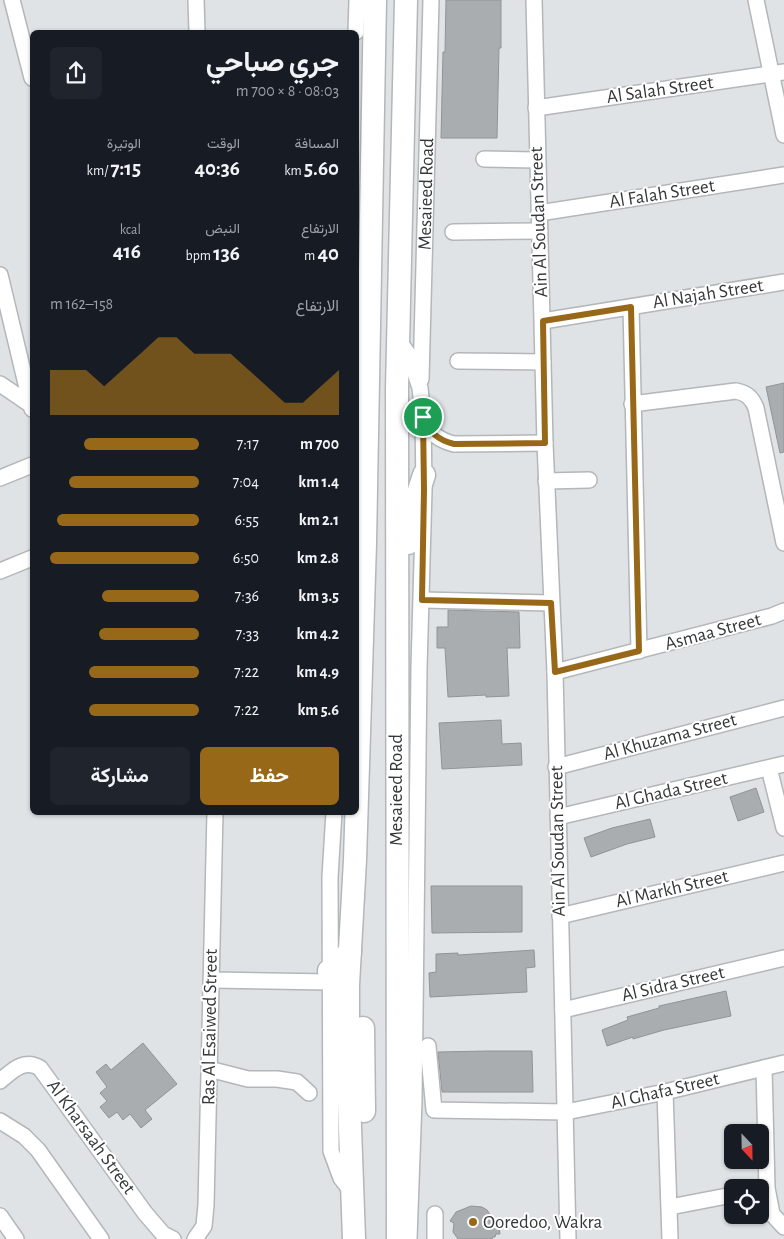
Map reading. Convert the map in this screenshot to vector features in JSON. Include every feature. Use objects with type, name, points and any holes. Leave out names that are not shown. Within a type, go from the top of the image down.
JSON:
[{"type":"highway","name":"Mesaieed Road","points":[[359,643],[375,0]]},
{"type":"highway","name":"Mesaieed Road","points":[[398,1239],[396,651],[398,340],[406,0]]},
{"type":"highway","points":[[396,651],[410,523],[423,468]]},
{"type":"highway","name":"Mesaieed Road","points":[[354,1239],[348,1072],[350,952],[356,815]]},
{"type":"highway","points":[[355,860],[362,962],[368,1239]]},
{"type":"highway","points":[[329,976],[350,952]]},
{"type":"street","points":[[12,0],[30,70]]},
{"type":"street","points":[[196,0],[197,30]]},
{"type":"street","points":[[356,30],[357,0]]},
{"type":"street","name":"Mesaieed Road","points":[[408,1239],[414,1100],[418,718],[422,600],[423,417],[420,388],[431,0]]},
{"type":"street","name":"Ain Al Soudan Street","points":[[537,0],[537,160],[543,321],[546,484],[555,672],[568,1239]]},
{"type":"street","points":[[756,0],[778,73],[784,135]]},
{"type":"street","name":"Al Salah Street","points":[[536,108],[778,73]]},
{"type":"street","points":[[484,159],[537,160]]},
{"type":"street","name":"Al Falah Street","points":[[539,213],[784,175]]},
{"type":"street","points":[[453,232],[540,231]]},
{"type":"street","points":[[0,275],[30,399]]},
{"type":"street","name":"Al Najah Street","points":[[543,321],[784,282]]},
{"type":"street","points":[[631,307],[639,651]]},
{"type":"street","points":[[359,336],[368,322]]},
{"type":"street","name":"Mesaieed Road","points":[[398,340],[409,355],[420,388]]},
{"type":"street","points":[[458,361],[543,362]]},
{"type":"street","points":[[0,384],[30,406]]},
{"type":"street","points":[[632,404],[736,391],[743,392],[749,396],[754,401],[756,408],[784,544]]},
{"type":"street","points":[[423,417],[427,427],[434,436],[454,444],[545,443]]},
{"type":"street","points":[[423,468],[437,450],[454,444]]},
{"type":"street","points":[[0,478],[30,466]]},
{"type":"street","points":[[546,484],[589,482]]},
{"type":"street","points":[[0,571],[30,559]]},
{"type":"street","points":[[422,600],[551,603]]},
{"type":"street","name":"Asmaa Street","points":[[555,672],[763,619],[784,611]]},
{"type":"street","name":"Al Khuzama Street","points":[[556,767],[784,708]]},
{"type":"street","name":"Al Ghada Street","points":[[558,818],[784,764]]},
{"type":"street","points":[[768,768],[784,828]]},
{"type":"street","name":"Ras Al Esaiwed Street","points":[[195,1239],[204,1226],[215,815]]},
{"type":"street","points":[[334,815],[330,877],[329,976],[331,1152],[341,1178],[353,1193]]},
{"type":"street","name":"Al Markh Street","points":[[560,916],[784,862]]},
{"type":"street","name":"Al Sidra Street","points":[[563,1010],[784,958]]},
{"type":"street","points":[[212,980],[329,976]]},
{"type":"street","name":"Al Ghafa Street","points":[[428,1046],[434,1110],[566,1112],[666,1092],[784,1063]]},
{"type":"street","name":"Al Kharsaah Street","points":[[0,1081],[23,1064],[40,1068],[145,1213],[164,1234],[173,1239]]},
{"type":"street","points":[[764,1068],[764,1179]]},
{"type":"street","points":[[209,1069],[248,1079],[277,1079],[297,1082],[309,1093]]},
{"type":"street","points":[[666,1092],[670,1239]]},
{"type":"street","points":[[0,1121],[24,1136],[38,1150],[101,1239]]},
{"type":"street","points":[[670,1207],[724,1197]]},
{"type":"street","points":[[769,1205],[772,1214],[784,1227]]},
{"type":"street","points":[[434,1239],[436,1214]]},
{"type":"street","points":[[0,1216],[16,1239]]},
{"type":"building","points":[[446,0],[501,0],[497,138],[441,138]]},
{"type":"building","points":[[784,383],[784,452],[780,453],[766,387]]},
{"type":"building","points":[[448,610],[519,612],[520,648],[507,648],[509,696],[448,697],[445,648],[437,648],[437,627],[448,627]]},
{"type":"building","points":[[501,720],[502,744],[521,743],[522,765],[442,769],[439,723]]},
{"type":"building","points":[[756,788],[764,812],[738,821],[730,797]]},
{"type":"building","points":[[650,819],[655,837],[627,844],[591,857],[584,838],[612,828]]},
{"type":"building","points":[[431,886],[522,886],[522,932],[432,933]]},
{"type":"building","points":[[534,950],[535,967],[526,968],[527,992],[430,997],[429,973],[436,972],[436,954],[458,953],[458,955]]},
{"type":"building","points":[[726,991],[731,1016],[664,1030],[633,1039],[633,1037],[607,1046],[602,1030],[628,1020],[627,1017],[659,1008],[659,1006]]},
{"type":"building","points":[[143,1043],[177,1084],[145,1110],[152,1119],[141,1128],[130,1114],[123,1120],[117,1112],[109,1118],[100,1107],[107,1101],[100,1093],[107,1087],[96,1072],[106,1064],[111,1070]]},
{"type":"building","points":[[532,1051],[533,1092],[442,1092],[438,1052]]},
{"type":"building","name":"Ooredoo, Wakra","points":[[471,1206],[482,1207],[487,1210],[497,1225],[499,1224],[500,1234],[496,1234],[492,1239],[458,1239],[453,1232],[454,1223],[450,1221],[456,1212]]},
{"type":"place","name":"Ooredoo, Wakra","points":[[473,1222]]},
{"type":"route","points":[[631,307],[639,651],[555,672],[551,603],[422,600],[423,417],[427,427],[434,436],[454,444],[545,443],[543,321],[631,307]]}]
